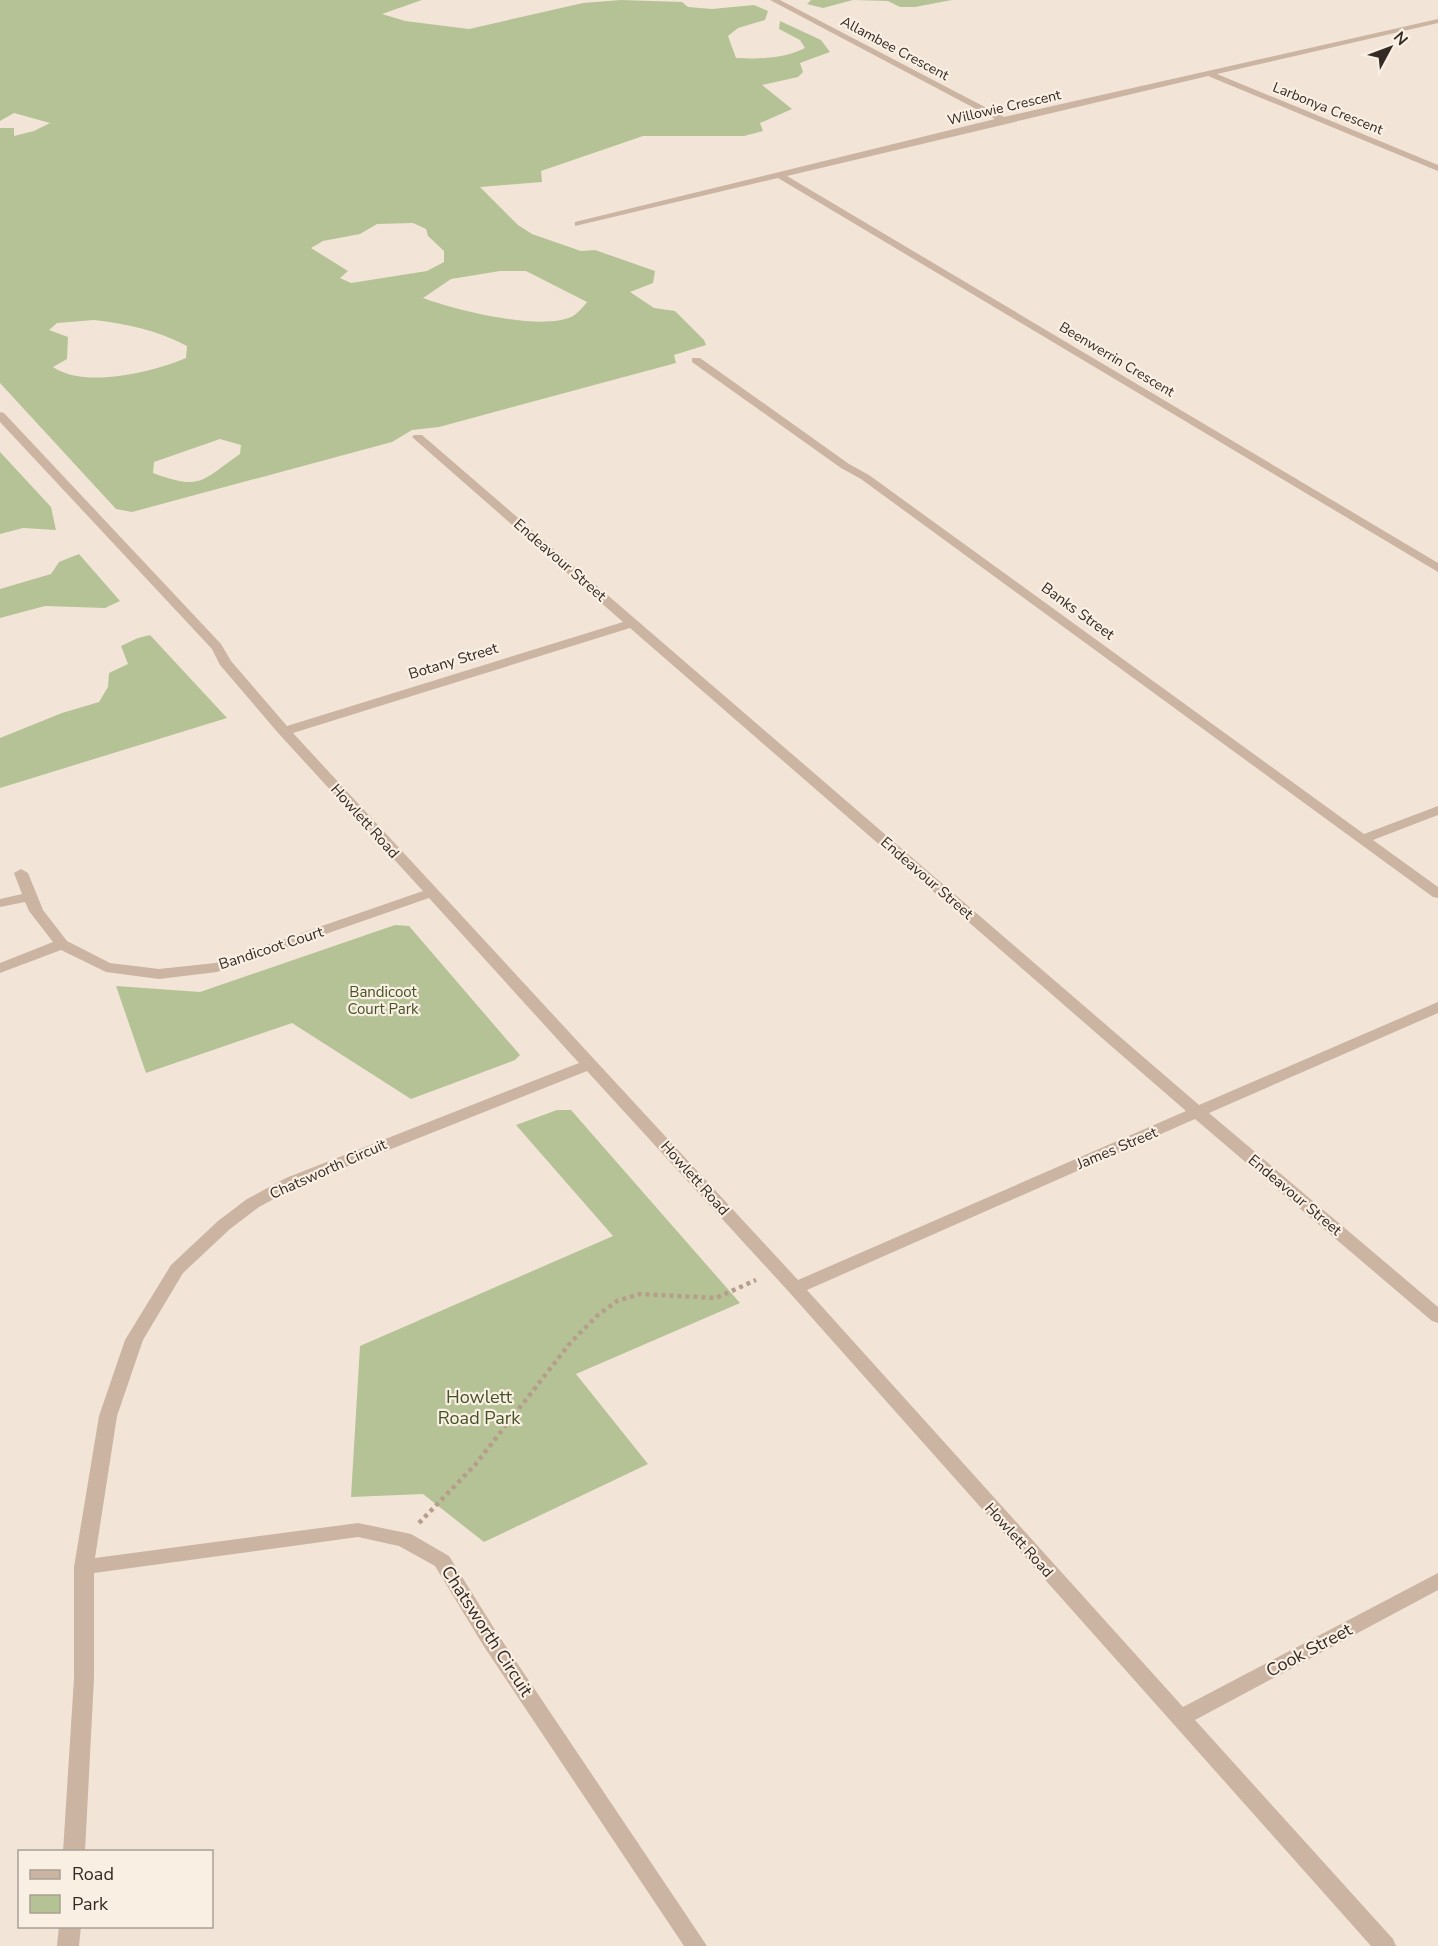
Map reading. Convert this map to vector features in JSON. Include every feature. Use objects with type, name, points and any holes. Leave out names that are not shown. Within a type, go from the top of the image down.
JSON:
[{"type":"street","name":"Allambee Crescent","points":[[774,0],[1003,120]]},
{"type":"street","name":"Willowie Crescent","points":[[578,224],[1003,120],[1438,21]]},
{"type":"street","name":"Larbonya Crescent","points":[[1208,73],[1438,168]]},
{"type":"street","name":"Beenwerrin Crescent","points":[[781,176],[1438,568]]},
{"type":"street","name":"Banks Street","points":[[696,360],[845,466],[865,477],[1438,894]]},
{"type":"street","name":"Howlett Road","points":[[0,415],[216,647],[225,662],[284,731],[431,894],[591,1064],[795,1288],[1179,1719],[1385,1946]]},
{"type":"street","name":"Endeavour Street","points":[[418,437],[1198,1113],[1438,1317]]},
{"type":"street","name":"Botany Street","points":[[284,731],[632,623]]},
{"type":"street","points":[[1364,839],[1438,810]]},
{"type":"street","name":"Bandicoot Court","points":[[21,873],[36,911],[62,944],[106,967],[159,974],[217,967],[431,894]]},
{"type":"street","points":[[0,903],[30,896]]},
{"type":"street","points":[[0,968],[62,944]]},
{"type":"street","name":"James Street","points":[[795,1288],[1438,1006]]},
{"type":"street","name":"Chatsworth Circuit","points":[[74,1850],[84,1678],[84,1567],[108,1416],[134,1340],[177,1269],[224,1225],[253,1203],[292,1182],[591,1064]]},
{"type":"street","name":"Chatsworth Circuit","points":[[84,1567],[358,1530],[404,1539],[442,1561],[490,1639],[696,1946]]},
{"type":"street","name":"Cook Street","points":[[1179,1719],[1438,1581]]},
{"type":"street","points":[[68,1946],[70,1928]]},
{"type":"path","points":[[404,1539],[476,1465],[571,1342],[617,1301],[640,1294],[716,1298],[779,1271]]},
{"type":"green space","points":[[0,0],[422,0],[382,14],[405,21],[469,29],[583,3],[621,0],[682,2],[688,7],[712,9],[754,5],[768,11],[765,20],[738,28],[728,36],[736,58],[771,57],[805,48],[800,40],[779,29],[780,21],[821,40],[830,52],[800,63],[803,72],[798,77],[762,85],[792,109],[760,123],[763,131],[744,136],[643,136],[541,171],[542,182],[480,187],[518,225],[532,234],[581,251],[595,250],[655,271],[653,283],[630,292],[654,308],[675,311],[704,340],[706,345],[674,355],[676,363],[439,427],[412,430],[392,442],[132,512],[116,509],[0,383],[0,128],[14,128],[14,136],[34,131],[50,123],[14,113],[0,121]],"holes":[[[413,223],[426,229],[428,236],[444,251],[444,262],[427,271],[351,283],[340,278],[348,271],[311,248],[323,241],[360,234],[377,224]],[[500,271],[526,271],[587,302],[573,316],[541,322],[499,318],[423,298],[451,279]],[[94,320],[142,329],[187,346],[186,358],[138,373],[119,376],[100,378],[67,374],[53,367],[67,359],[68,337],[49,330],[57,323]],[[220,439],[241,445],[240,454],[208,477],[191,482],[153,473],[154,462]]]},
{"type":"green space","points":[[811,0],[853,0],[823,8],[807,4]]},
{"type":"green space","points":[[853,0],[952,0],[915,7],[900,7],[888,1]]},
{"type":"green space","points":[[0,452],[51,507],[56,530],[23,528],[0,534]]},
{"type":"green space","points":[[79,554],[120,601],[105,608],[45,606],[0,618],[0,589],[51,574],[59,562]]},
{"type":"green space","points":[[150,635],[227,718],[0,788],[0,738],[62,713],[99,702],[108,687],[109,673],[128,664],[121,646]]},
{"type":"green space","name":"Bandicoot Court Park","points":[[395,925],[409,926],[520,1055],[515,1060],[411,1099],[292,1023],[146,1073],[116,986],[200,992]]},
{"type":"green space","name":"Howlett Road Park","points":[[557,1110],[571,1110],[740,1303],[576,1374],[648,1464],[484,1542],[423,1494],[351,1497],[360,1346],[613,1236],[516,1125]]}]
